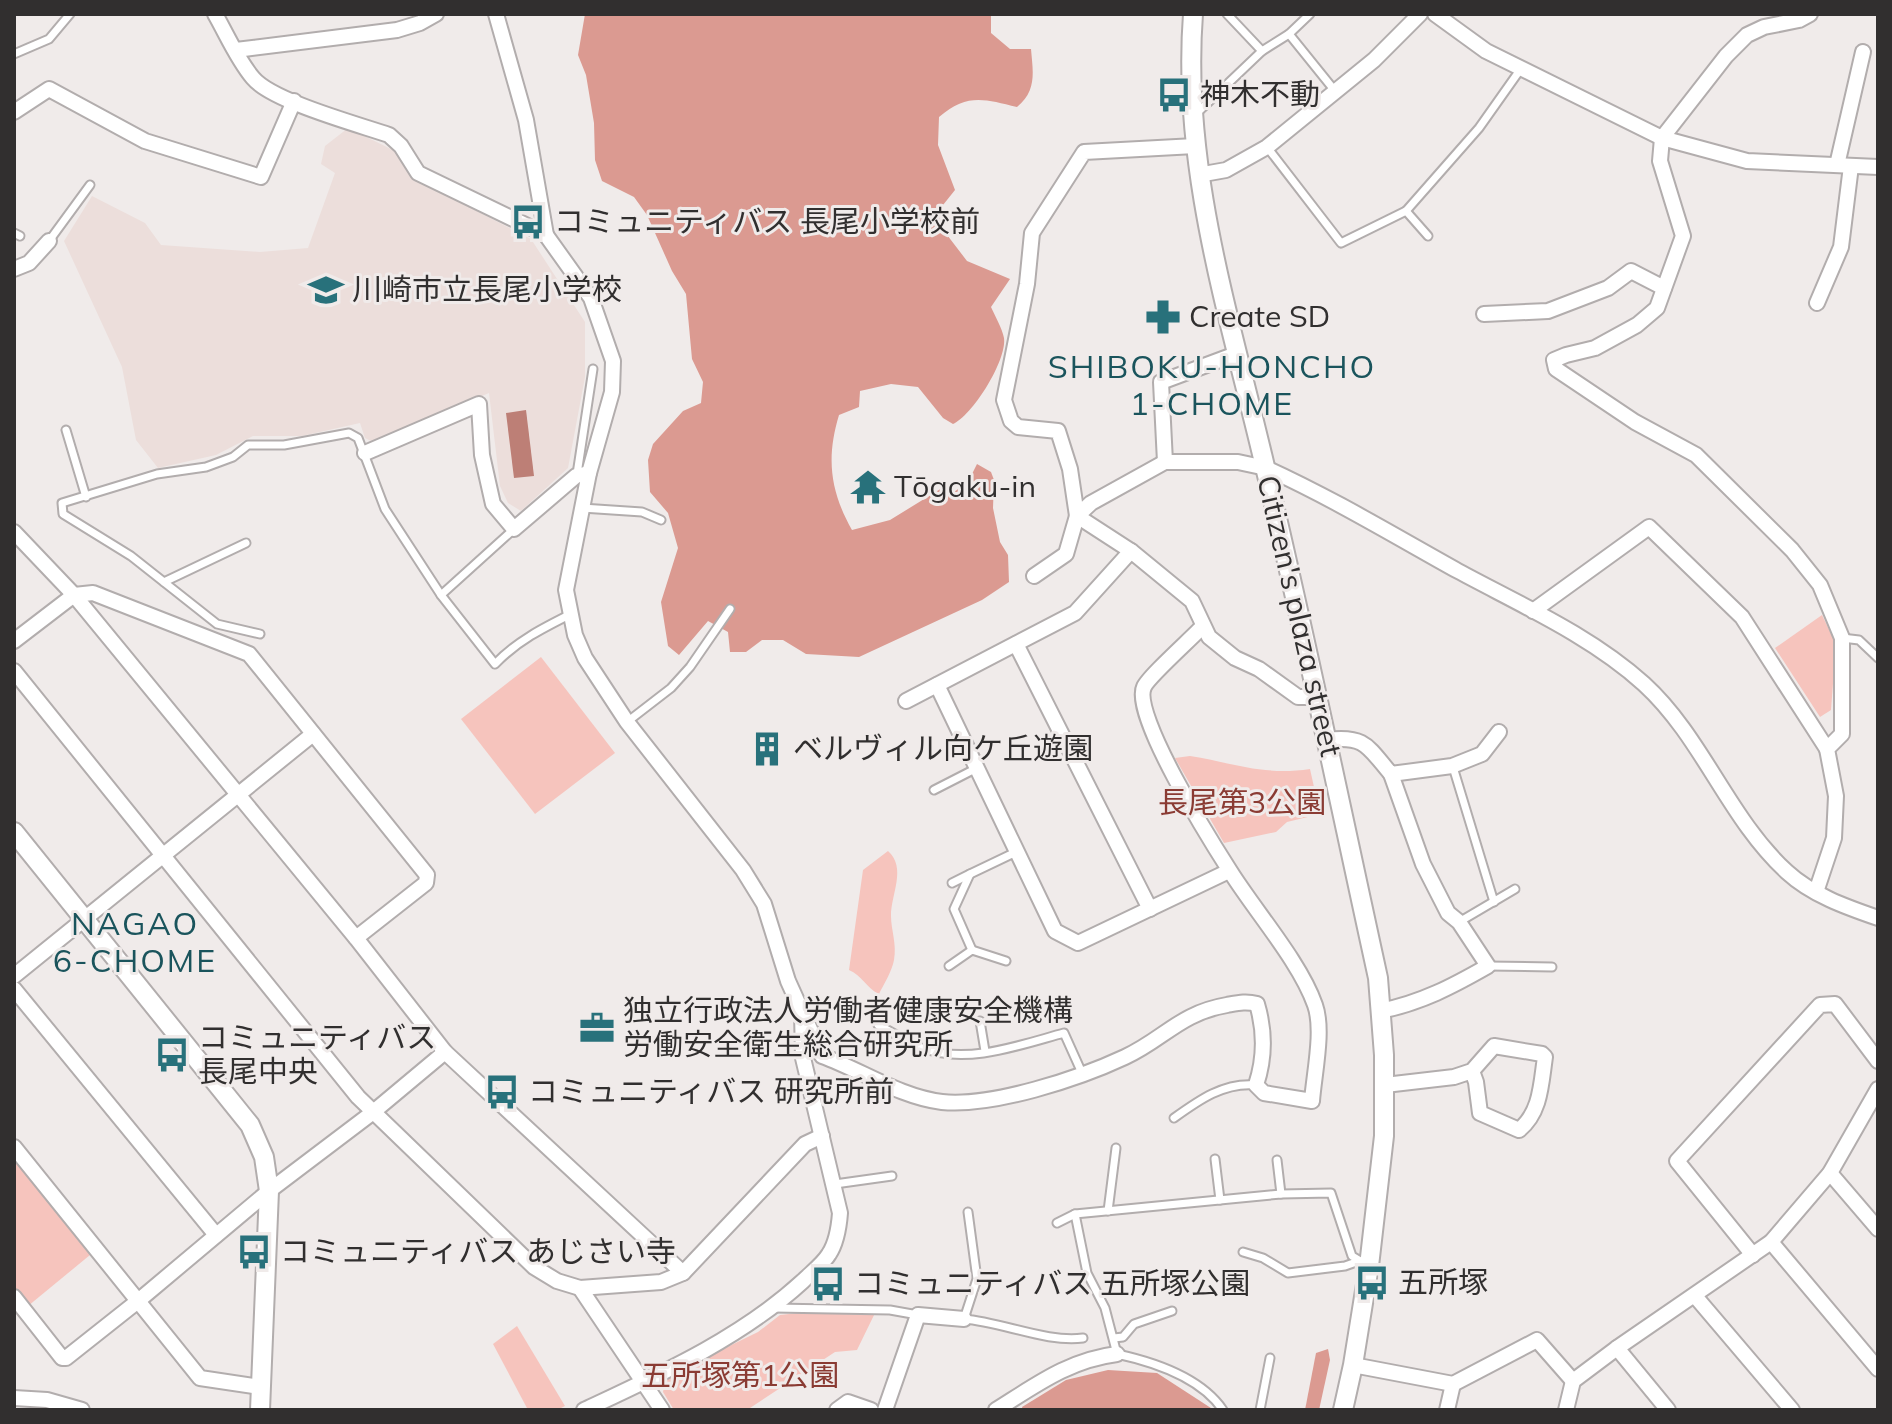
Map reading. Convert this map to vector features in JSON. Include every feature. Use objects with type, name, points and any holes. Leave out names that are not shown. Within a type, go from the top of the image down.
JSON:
[{"type":"street","points":[[215,14],[254,79],[270,91],[389,135],[401,146],[418,173],[546,235]]},
{"type":"street","points":[[236,50],[397,30],[418,18],[436,14]]},
{"type":"street","points":[[496,14],[526,120],[546,235],[591,298],[613,361],[612,392],[583,475],[582,508],[566,590],[575,635],[585,658],[627,722],[743,870],[764,904],[788,981],[822,1056],[905,1091],[940,1102],[983,1101],[1070,1078],[1126,1057],[1182,1019],[1205,1009],[1247,1001],[1257,1004],[1263,1027],[1261,1070],[1256,1085],[1264,1093],[1312,1101],[1319,1023],[1316,1006],[1304,982],[1229,871],[1158,747],[1142,701],[1144,686],[1203,626]]},
{"type":"street","name":"Citizen's plaza street","points":[[1193,14],[1193,116],[1198,175],[1378,978],[1385,1085],[1383,1151],[1364,1264],[1353,1365],[1343,1410]]},
{"type":"street","points":[[1198,175],[1241,164],[1267,147],[1374,60],[1420,14]]},
{"type":"street","points":[[1435,14],[1486,51],[1520,70],[1662,138],[1747,161],[1878,167]]},
{"type":"street","points":[[1810,14],[1747,35],[1726,56],[1662,138],[1660,161],[1683,236],[1657,308],[1637,325],[1595,348],[1554,360],[1556,369],[1635,422],[1696,455],[1792,550],[1820,585],[1842,638],[1842,734],[1827,749]]},
{"type":"street","points":[[1817,303],[1841,247],[1844,166],[1863,52]]},
{"type":"street","points":[[14,112],[49,89],[145,141],[261,177],[294,101]]},
{"type":"street","points":[[1034,576],[1066,554],[1077,516],[1070,469],[1058,431],[1018,427],[1011,421],[1004,400],[1027,284],[1032,233],[1084,152],[1195,146]]},
{"type":"street","points":[[14,269],[29,263],[49,241]]},
{"type":"street","points":[[1484,314],[1548,311],[1608,288],[1631,271],[1664,288]]},
{"type":"street","points":[[1165,462],[1161,382],[1236,354]]},
{"type":"street","points":[[365,453],[479,404],[482,455],[493,504],[514,529],[583,475]]},
{"type":"street","points":[[1077,516],[1105,494],[1165,462],[1238,462],[1266,468],[1594,646],[1645,685],[1691,736],[1756,839],[1788,873],[1845,907],[1878,918]]},
{"type":"street","points":[[1077,516],[1131,551],[1192,601],[1209,637],[1235,658],[1259,669],[1298,697],[1317,697]]},
{"type":"street","points":[[1533,611],[1649,527],[1742,617],[1827,749],[1836,796],[1834,838],[1816,892]]},
{"type":"street","points":[[14,532],[74,595],[356,938],[445,1052],[683,1273]]},
{"type":"street","points":[[906,701],[1075,613],[1131,551]]},
{"type":"street","points":[[14,641],[74,595],[93,593],[249,654],[427,875],[426,883],[356,938]]},
{"type":"street","points":[[1016,644],[1150,909]]},
{"type":"street","points":[[14,671],[372,1113],[534,1267],[557,1281],[580,1288],[661,1282],[683,1273],[805,1144],[822,1136]]},
{"type":"street","points":[[937,685],[1055,931],[1078,943],[1229,871]]},
{"type":"street","points":[[1391,774],[1452,766],[1482,754],[1499,732]]},
{"type":"street","points":[[14,976],[313,734]]},
{"type":"street","points":[[1327,740],[1350,738],[1363,741],[1391,774],[1423,864],[1448,913],[1459,922],[1488,966],[1420,1002],[1380,1011]]},
{"type":"street","points":[[14,832],[250,1125],[264,1157],[269,1191],[260,1410]]},
{"type":"street","points":[[14,989],[216,1235]]},
{"type":"street","points":[[1753,1255],[1677,1161],[1820,1005],[1835,1004],[1878,1061]]},
{"type":"street","points":[[584,1410],[644,1382],[756,1320],[774,1308],[830,1254],[839,1228],[840,1213],[803,1058],[802,1012]]},
{"type":"street","points":[[1385,1085],[1454,1077],[1472,1071],[1494,1046],[1542,1054],[1545,1057],[1539,1100],[1530,1121],[1519,1130],[1480,1113],[1472,1071]]},
{"type":"street","points":[[14,1297],[62,1358],[66,1358],[269,1191],[372,1113],[445,1052]]},
{"type":"street","points":[[1566,1410],[1573,1381],[1771,1242],[1830,1173],[1878,1089]]},
{"type":"street","points":[[14,1147],[200,1378],[260,1387]]},
{"type":"street","points":[[1830,1173],[1878,1229]]},
{"type":"street","points":[[1771,1242],[1878,1369]]},
{"type":"street","points":[[580,1288],[662,1410]]},
{"type":"street","points":[[1695,1296],[1792,1410]]},
{"type":"street","points":[[885,1410],[918,1315],[964,1319]]},
{"type":"street","points":[[1353,1365],[1453,1384],[1537,1340],[1573,1381]]},
{"type":"street","points":[[1617,1348],[1668,1410]]},
{"type":"street","points":[[996,1410],[1069,1366],[1093,1357],[1117,1354]]},
{"type":"street","points":[[1447,1410],[1453,1384]]},
{"type":"street","points":[[14,1398],[47,1400],[82,1410]]},
{"type":"street","points":[[837,1410],[848,1402],[871,1410]]},
{"type":"lane","points":[[14,54],[49,39],[70,14]]},
{"type":"lane","points":[[1227,14],[1262,51]]},
{"type":"lane","points":[[1193,116],[1262,51],[1289,34],[1310,14]]},
{"type":"lane","points":[[1289,34],[1336,93]]},
{"type":"lane","points":[[1267,147],[1341,243],[1406,211],[1479,128],[1520,70]]},
{"type":"lane","points":[[49,241],[90,185]]},
{"type":"lane","points":[[1406,211],[1428,236]]},
{"type":"lane","points":[[583,475],[593,369]]},
{"type":"lane","points":[[66,430],[86,497]]},
{"type":"lane","points":[[260,634],[217,624],[131,556],[63,514],[62,503],[157,474],[206,467],[233,457],[248,445],[284,445],[349,433],[358,438],[385,509],[441,595],[495,664],[509,649],[571,614]]},
{"type":"lane","points":[[582,508],[642,512],[661,520]]},
{"type":"lane","points":[[441,595],[514,529]]},
{"type":"lane","points":[[164,582],[246,543]]},
{"type":"lane","points":[[627,722],[680,678],[730,609]]},
{"type":"lane","points":[[1842,638],[1859,640],[1878,658]]},
{"type":"lane","points":[[1452,766],[1494,902]]},
{"type":"lane","points":[[934,790],[977,768]]},
{"type":"lane","points":[[952,883],[1016,852]]},
{"type":"lane","points":[[970,874],[954,909],[972,950],[1006,961]]},
{"type":"lane","points":[[1459,922],[1515,889]]},
{"type":"lane","points":[[949,966],[972,950]]},
{"type":"lane","points":[[1488,966],[1552,967]]},
{"type":"lane","points":[[980,1021],[985,1051]]},
{"type":"lane","points":[[878,1025],[924,1048],[958,1055],[1011,1048],[1064,1033],[1082,1073]]},
{"type":"lane","points":[[1174,1118],[1207,1095],[1241,1083],[1256,1085]]},
{"type":"lane","points":[[1108,1211],[1116,1148]]},
{"type":"lane","points":[[1215,1159],[1220,1200]]},
{"type":"lane","points":[[1277,1160],[1281,1194]]},
{"type":"lane","points":[[835,1184],[892,1176]]},
{"type":"lane","points":[[1057,1223],[1075,1214],[1281,1194],[1331,1193],[1352,1256],[1364,1264]]},
{"type":"lane","points":[[968,1212],[977,1279],[964,1319],[1069,1340],[1083,1338]]},
{"type":"lane","points":[[1075,1214],[1087,1273],[1105,1308],[1117,1354],[1152,1361],[1217,1400],[1223,1410]]},
{"type":"lane","points":[[1243,1252],[1263,1258],[1288,1273],[1364,1264]]},
{"type":"lane","points":[[774,1308],[890,1310],[918,1315]]},
{"type":"lane","points":[[1114,1338],[1123,1337],[1134,1324],[1172,1311]]},
{"type":"lane","points":[[1260,1410],[1270,1358]]},
{"type":"shaded area","points":[[585,14],[991,14],[991,33],[1010,49],[1031,49],[1031,88],[1017,107],[967,101],[939,117],[938,145],[955,190],[939,210],[941,227],[967,261],[1010,279],[991,307],[1004,338],[994,373],[979,399],[953,424],[943,418],[918,387],[891,384],[860,391],[859,407],[839,415],[832,446],[835,488],[852,530],[890,520],[942,488],[954,492],[968,482],[977,464],[991,472],[994,480],[993,508],[1000,542],[1008,555],[1009,582],[982,600],[859,657],[806,654],[783,640],[762,640],[746,652],[730,652],[728,632],[708,621],[679,655],[668,646],[661,602],[678,548],[668,513],[650,492],[648,460],[653,444],[683,411],[701,403],[703,382],[692,359],[686,294],[647,215],[634,197],[602,181],[595,160],[594,123],[586,75],[578,55]]},
{"type":"shaded area","name":"川崎市立長尾小学校","points":[[348,128],[395,151],[411,177],[531,239],[585,322],[585,377],[568,468],[521,511],[508,503],[500,486],[489,393],[373,442],[365,438],[360,423],[302,436],[253,436],[216,455],[158,468],[136,440],[122,367],[64,241],[92,196],[145,223],[161,245],[260,252],[308,248],[335,173],[321,164],[325,146]]},
{"type":"shaded area","points":[[526,410],[534,476],[514,478],[506,413]]},
{"type":"shaded area","points":[[1328,1349],[1330,1360],[1319,1410],[1305,1410],[1316,1353]]},
{"type":"shaded area","points":[[1108,1370],[1157,1373],[1214,1410],[1023,1410],[1022,1407],[1066,1380]]},
{"type":"green space","points":[[1822,615],[1836,644],[1831,710],[1820,717],[1775,648]]},
{"type":"green space","points":[[541,657],[615,753],[535,814],[461,719]]},
{"type":"green space","name":"長尾第3公園","points":[[1190,756],[1263,770],[1310,769],[1320,814],[1287,822],[1276,832],[1224,843],[1175,758]]},
{"type":"green space","points":[[888,851],[894,858],[897,873],[891,916],[895,954],[892,969],[879,994],[849,970],[863,870]]},
{"type":"green space","points":[[14,1160],[90,1255],[28,1306],[14,1288]]},
{"type":"green space","name":"五所塚第1公園","points":[[825,1310],[875,1313],[857,1350],[835,1352],[747,1410],[674,1410],[663,1392],[666,1377],[758,1332],[780,1315]]},
{"type":"green space","points":[[517,1326],[565,1406],[557,1410],[528,1410],[493,1344]]},
{"type":"place","name":"神木不動","points":[[1174,95]]},
{"type":"place","name":"コミュニティバス 長尾小学校前","points":[[528,222]]},
{"type":"place","name":"川崎市立長尾小学校","points":[[326,290]]},
{"type":"place","name":"Create SD","points":[[1163,317]]},
{"type":"place","name":"Tо̄gaku-in","points":[[868,487]]},
{"type":"place","name":"ベルヴィル向ケ丘遊園","points":[[767,749]]},
{"type":"place","name":"独立行政法人労働者健康安全機構 労働安全衛生総合研究所","points":[[597,1028]]},
{"type":"place","name":"コミュニティバス 長尾中央","points":[[172,1055]]},
{"type":"place","name":"コミュニティバス 研究所前","points":[[502,1092]]},
{"type":"place","name":"コミュニティバス あじさい寺","points":[[254,1252]]},
{"type":"place","name":"五所塚","points":[[1372,1283]]},
{"type":"place","name":"コミュニティバス 五所塚公園","points":[[828,1284]]},
{"type":"district","name":"SHIBOKU-HONCHO 1-CHOME","points":[[1212,386]]},
{"type":"district","name":"NAGAO 6-CHOME","points":[[135,942]]}]
